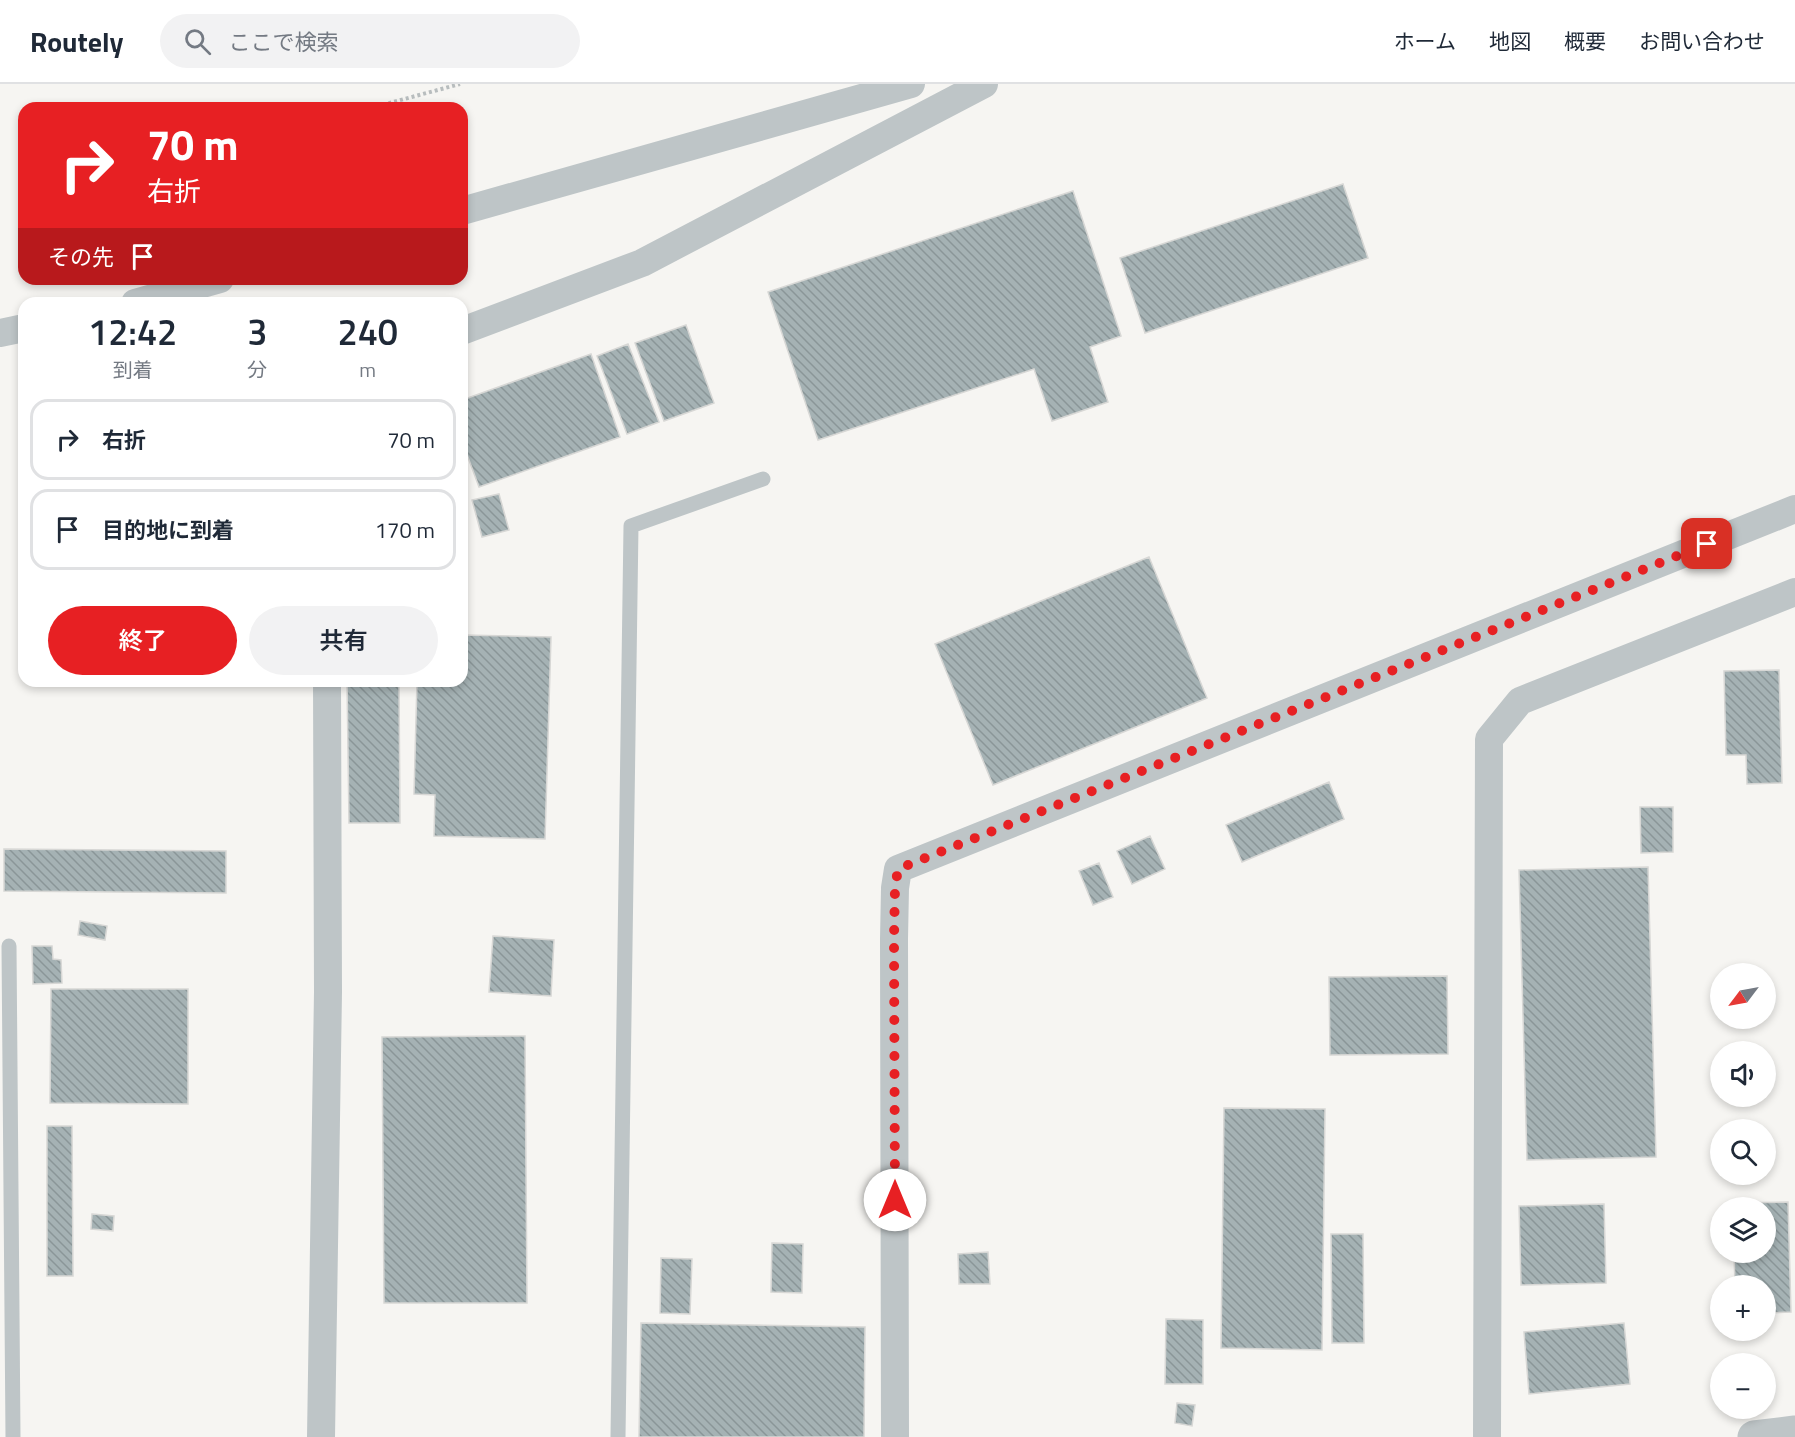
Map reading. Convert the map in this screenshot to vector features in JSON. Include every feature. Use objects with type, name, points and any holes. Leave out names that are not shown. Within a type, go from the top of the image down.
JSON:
[{"type":"street","points":[[468,209],[911,84]]},
{"type":"street","points":[[468,329],[642,263],[984,84]]},
{"type":"street","points":[[156,297],[199,285]]},
{"type":"street","points":[[0,333],[18,329]]},
{"type":"street","points":[[895,1437],[894,939],[895,888],[898,869],[1795,509]]},
{"type":"street","points":[[1487,1437],[1489,739],[1520,701],[1795,592]]},
{"type":"street","points":[[321,1437],[328,992],[327,687]]},
{"type":"street","points":[[1754,1437],[1795,1432]]},
{"type":"lane","points":[[618,1437],[632,526],[763,479]]},
{"type":"lane","points":[[9,946],[13,1437]]},
{"type":"path","points":[[393,102],[460,84]]},
{"type":"building","points":[[1343,184],[1368,258],[1145,333],[1120,258]]},
{"type":"building","points":[[1073,191],[1121,336],[1090,347],[1108,402],[1052,421],[1034,369],[818,440],[768,292]]},
{"type":"building","points":[[686,325],[714,403],[664,421],[635,343]]},
{"type":"building","points":[[628,344],[659,422],[627,434],[597,356]]},
{"type":"building","points":[[591,354],[620,437],[479,487],[468,457],[468,398]]},
{"type":"building","points":[[499,494],[509,530],[482,537],[472,500]]},
{"type":"building","points":[[1149,557],[1207,698],[993,785],[935,644]]},
{"type":"building","points":[[468,635],[551,637],[545,839],[434,836],[435,795],[414,794],[417,687],[468,687]]},
{"type":"building","points":[[1779,670],[1782,783],[1747,784],[1746,755],[1726,755],[1724,671]]},
{"type":"building","points":[[347,687],[399,687],[400,823],[349,823]]},
{"type":"building","points":[[1329,782],[1344,819],[1242,862],[1226,825]]},
{"type":"building","points":[[1640,807],[1673,807],[1673,852],[1641,853]]},
{"type":"building","points":[[1150,836],[1165,869],[1132,884],[1117,851]]},
{"type":"building","points":[[4,849],[226,851],[226,893],[4,891]]},
{"type":"building","points":[[1099,863],[1113,897],[1093,905],[1079,871]]},
{"type":"building","points":[[1648,867],[1656,1157],[1527,1160],[1519,870]]},
{"type":"building","points":[[80,921],[107,926],[105,940],[78,935]]},
{"type":"building","points":[[493,936],[554,940],[551,996],[489,992]]},
{"type":"building","points":[[32,946],[52,946],[53,959],[61,960],[62,983],[33,984]]},
{"type":"building","points":[[1447,976],[1448,1054],[1330,1055],[1329,977]]},
{"type":"building","points":[[51,989],[188,989],[188,1104],[50,1103]]},
{"type":"building","points":[[525,1036],[527,1303],[384,1303],[382,1037]]},
{"type":"building","points":[[1224,1108],[1325,1109],[1322,1350],[1221,1348]]},
{"type":"building","points":[[47,1126],[72,1126],[73,1276],[47,1276]]},
{"type":"building","points":[[1776,1202],[1788,1202],[1791,1312],[1776,1313],[1776,1275],[1735,1275],[1734,1263],[1776,1263]]},
{"type":"building","points":[[1604,1204],[1606,1283],[1521,1285],[1519,1206]]},
{"type":"building","points":[[92,1214],[114,1216],[113,1231],[91,1229]]},
{"type":"building","points":[[1331,1234],[1363,1234],[1364,1343],[1332,1343]]},
{"type":"building","points":[[772,1243],[803,1244],[802,1293],[771,1292]]},
{"type":"building","points":[[988,1252],[990,1284],[959,1284],[958,1254]]},
{"type":"building","points":[[661,1258],[692,1259],[690,1314],[660,1313]]},
{"type":"building","points":[[1166,1319],[1203,1320],[1203,1384],[1165,1384]]},
{"type":"building","points":[[641,1323],[865,1327],[864,1437],[639,1437]]},
{"type":"building","points":[[1624,1323],[1630,1384],[1529,1394],[1524,1332]]},
{"type":"building","points":[[1177,1403],[1195,1405],[1192,1426],[1175,1423]]},
{"type":"route","points":[[895,1200],[894,939],[895,888],[898,869],[1707,544]]}]
